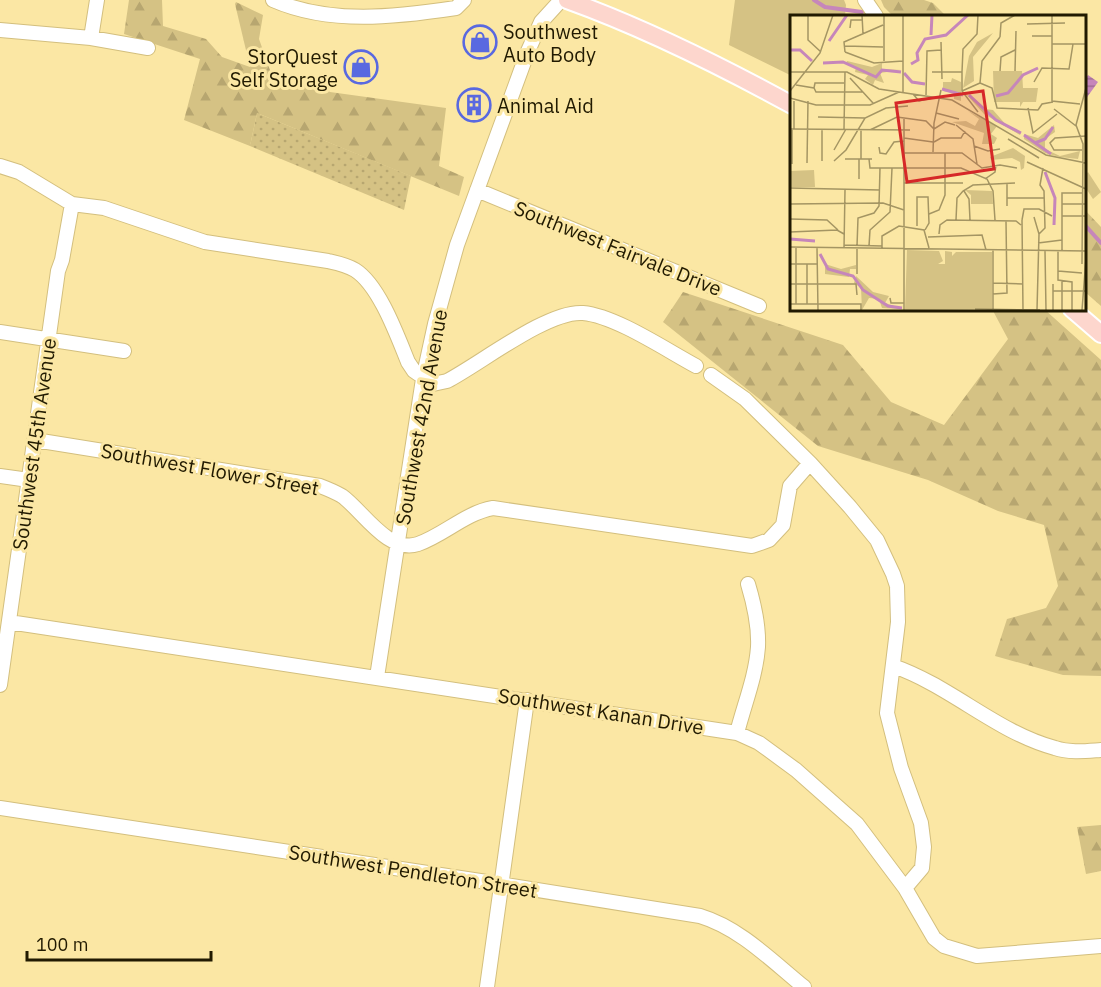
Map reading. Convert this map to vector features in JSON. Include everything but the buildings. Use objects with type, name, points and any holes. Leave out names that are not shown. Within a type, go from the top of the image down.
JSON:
[{"type":"main road","points":[[567,0],[604,13],[702,57],[790,104]]},
{"type":"main road","points":[[1073,310],[1101,334]]},
{"type":"street","points":[[91,38],[97,0]]},
{"type":"street","points":[[273,0],[317,14],[360,17],[456,8],[464,0]]},
{"type":"street","name":"Southwest 42nd Avenue","points":[[377,677],[423,379],[451,265],[538,27],[545,16],[561,0]]},
{"type":"street","points":[[865,0],[875,15]]},
{"type":"street","points":[[0,30],[91,38],[148,48]]},
{"type":"street","points":[[0,166],[19,172],[72,204],[104,208],[205,242],[328,261],[348,267],[361,274],[375,289],[408,362],[423,379],[434,384],[447,381],[545,323],[575,313],[602,317],[696,366]]},
{"type":"street","name":"Southwest Fairvale Drive","points":[[477,190],[759,306]]},
{"type":"street","name":"Southwest 45th Avenue","points":[[0,685],[58,271],[72,204]]},
{"type":"street","points":[[0,332],[124,351]]},
{"type":"street","points":[[711,375],[744,399],[810,463],[861,519],[877,540],[888,561],[897,586],[898,622],[887,713],[901,768],[921,823],[924,847],[922,868],[905,888]]},
{"type":"street","name":"Southwest Flower Street","points":[[35,440],[320,486],[343,497],[377,530],[399,543]]},
{"type":"street","points":[[399,543],[419,544],[480,511],[493,508],[752,546],[769,540],[783,525],[790,486],[810,463]]},
{"type":"street","points":[[0,476],[29,480]]},
{"type":"street","points":[[737,733],[757,660],[755,609],[748,584]]},
{"type":"street","name":"Southwest Kanan Drive","points":[[9,622],[737,733],[759,743],[787,763],[857,824],[905,888],[934,938],[944,946],[977,956],[1101,946]]},
{"type":"street","points":[[893,666],[915,674],[1024,736],[1055,748],[1073,751],[1101,750]]},
{"type":"street","points":[[487,987],[527,700]]},
{"type":"street","name":"Southwest Pendleton Street","points":[[0,808],[500,884],[708,919],[739,935],[804,987]]},
{"type":"green space","points":[[129,0],[162,0],[163,26],[206,39],[222,57],[250,67],[236,2],[263,15],[259,39],[271,73],[314,80],[330,92],[446,108],[439,166],[464,177],[459,196],[257,113],[250,146],[184,120],[200,59],[124,34]]},
{"type":"green space","points":[[735,0],[844,0],[846,5],[845,15],[790,15],[790,75],[729,45]]},
{"type":"green space","points":[[881,0],[924,0],[933,3],[945,15],[892,15]]},
{"type":"green space","points":[[257,113],[411,176],[404,210],[250,146]]},
{"type":"green space","points":[[1088,172],[1101,192],[1093,199],[1086,188]]},
{"type":"green space","points":[[1086,211],[1101,227],[1101,306],[1086,293]]},
{"type":"green space","points":[[683,292],[843,345],[891,402],[944,425],[1008,339],[993,310],[1045,310],[1101,360],[1101,676],[1063,675],[995,656],[1007,619],[1046,608],[1058,586],[1044,525],[998,511],[928,480],[818,446],[663,322]]},
{"type":"green space","points":[[1101,825],[1101,871],[1086,874],[1077,827]]},
{"type":"shaded area","points":[[1088,75],[1098,82],[1086,99]]},
{"type":"waterway","points":[[814,0],[825,7],[862,12]]},
{"type":"waterway","points":[[1086,226],[1101,243]]},
{"type":"place","name":"Southwest Auto Body","points":[[480,42]]},
{"type":"place","name":"StorQuest Self Storage","points":[[361,67]]},
{"type":"place","name":"Animal Aid","points":[[474,105]]}]
